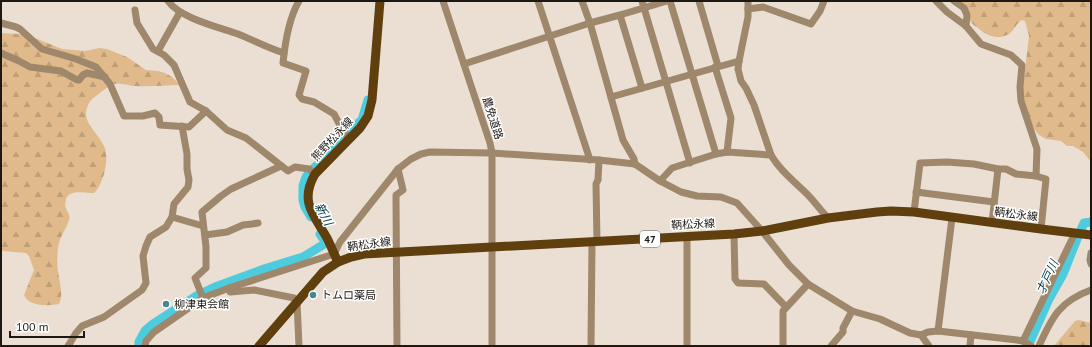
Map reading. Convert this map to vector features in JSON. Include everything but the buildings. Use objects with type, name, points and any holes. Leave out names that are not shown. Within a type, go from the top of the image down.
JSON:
[{"type":"main road","name":"熊野松永線","points":[[336,258],[328,240],[311,212],[308,202],[308,192],[312,172],[337,152],[360,128],[368,116],[372,100],[380,1]]},
{"type":"main road","name":"鞆松永線","points":[[259,346],[336,258],[364,254],[734,234],[762,231],[828,218],[877,212],[914,212],[1081,234]]},
{"type":"street","points":[[168,1],[180,12],[284,54]]},
{"type":"street","points":[[299,1],[294,10],[284,47],[283,63],[306,71],[299,95],[302,99],[314,102],[334,114],[349,139]]},
{"type":"street","name":"農免道路","points":[[443,1],[490,143],[492,154],[492,346]]},
{"type":"street","points":[[538,1],[590,160]]},
{"type":"street","points":[[582,1],[590,23],[623,140],[634,159],[635,164]]},
{"type":"street","points":[[464,64],[590,23],[620,15],[643,4],[667,1]]},
{"type":"street","points":[[670,1],[716,154]]},
{"type":"street","points":[[699,1],[731,118],[727,152]]},
{"type":"street","points":[[748,1],[748,17],[738,69],[741,81],[754,105],[771,155],[780,168],[809,196],[828,218]]},
{"type":"street","points":[[748,9],[763,7],[811,24],[820,11],[824,1]]},
{"type":"street","points":[[936,1],[966,26],[981,44],[1011,56],[1022,64],[1020,87],[1021,101],[1037,149],[1036,176]]},
{"type":"street","points":[[954,1],[964,8],[967,15],[966,26]]},
{"type":"street","points":[[643,4],[690,163]]},
{"type":"street","points":[[135,10],[137,23],[153,49],[164,55],[174,65],[190,102],[206,111],[228,130],[246,138],[288,171],[295,167],[312,172]]},
{"type":"street","points":[[158,51],[180,12]]},
{"type":"street","points":[[620,15],[642,88]]},
{"type":"street","points":[[1,23],[20,29],[42,49],[76,59],[96,67],[110,84],[124,116],[143,116],[154,113],[159,116],[160,125],[189,127],[206,111]]},
{"type":"street","points":[[1,53],[30,67],[61,71],[77,80],[79,80],[82,74],[87,73],[105,77]]},
{"type":"street","points":[[611,97],[739,61]]},
{"type":"street","points":[[68,346],[82,326],[104,317],[142,290],[146,283],[143,256],[146,246],[150,237],[166,227],[172,217],[174,204],[188,187],[189,180],[187,154],[182,126]]},
{"type":"street","points":[[145,346],[146,341],[154,332],[203,298],[229,288],[336,258],[340,242],[398,169],[421,154],[430,152],[599,160],[635,164],[681,192],[697,196],[721,197],[737,203],[789,265],[808,284],[852,311],[880,319],[910,333],[921,335],[928,332],[938,331],[1005,338],[1028,344],[1081,234]]},
{"type":"street","points":[[660,180],[672,168],[716,154],[727,152],[771,155]]},
{"type":"street","points":[[592,346],[596,184],[598,180],[599,160]]},
{"type":"street","points":[[914,212],[920,162],[974,164],[998,169],[1006,169],[1016,174],[1036,176],[1046,179],[1041,229]]},
{"type":"street","points":[[203,298],[195,278],[206,268],[206,247],[202,212],[231,189],[281,166]]},
{"type":"street","points":[[397,346],[396,195],[403,190],[398,169]]},
{"type":"street","points":[[992,223],[998,169]]},
{"type":"street","points":[[916,192],[994,202]]},
{"type":"street","points":[[172,217],[203,226]]},
{"type":"street","points":[[938,331],[952,218]]},
{"type":"street","points":[[205,235],[227,232],[243,225],[258,222]]},
{"type":"street","points":[[734,234],[735,279],[738,283],[764,284],[786,307]]},
{"type":"street","points":[[687,237],[687,346]]},
{"type":"street","points":[[1091,253],[1091,264]]},
{"type":"street","points":[[783,346],[783,311],[808,284]]},
{"type":"street","points":[[229,288],[230,292],[254,290],[294,298],[297,302],[299,346]]},
{"type":"street","points":[[1039,346],[1051,321],[1060,309],[1078,294],[1091,290]]},
{"type":"street","points":[[831,346],[843,332],[843,328],[852,311]]},
{"type":"street","points":[[921,335],[929,346]]},
{"type":"street","points":[[970,335],[970,346]]},
{"type":"green space","points":[[958,1],[1091,1],[1091,162],[1083,152],[1073,146],[1067,146],[1061,141],[1046,139],[1039,135],[1034,129],[1024,103],[1023,87],[1029,36],[1025,21],[1022,20],[1007,35],[999,37],[991,36],[984,33],[973,24]]},
{"type":"green space","points":[[1,33],[20,34],[35,38],[62,49],[85,51],[100,48],[107,49],[127,57],[146,70],[165,73],[172,77],[180,85],[112,85],[91,100],[87,107],[86,113],[89,124],[101,140],[105,149],[105,167],[100,184],[94,193],[74,193],[70,194],[66,199],[65,205],[69,218],[68,224],[60,241],[57,254],[61,292],[59,304],[39,305],[26,299],[24,295],[34,270],[29,256],[26,253],[3,251],[1,249]]},
{"type":"green space","points":[[1079,320],[1091,323],[1091,344],[1085,346],[1054,346],[1075,321]]},
{"type":"waterway","name":"新川","points":[[311,217],[303,200],[303,186],[306,177],[348,132],[362,120],[368,100]]},
{"type":"waterway","name":"才戸川","points":[[1028,346],[1049,299],[1063,274],[1084,223],[1091,222]]},
{"type":"waterway","name":"新川","points":[[139,346],[139,342],[145,331],[153,324],[198,295],[215,287],[264,269],[303,257],[326,243],[320,234]]},
{"type":"place","name":"トムロ薬局","points":[[313,295]]},
{"type":"place","name":"柳津東会館","points":[[166,304]]}]
